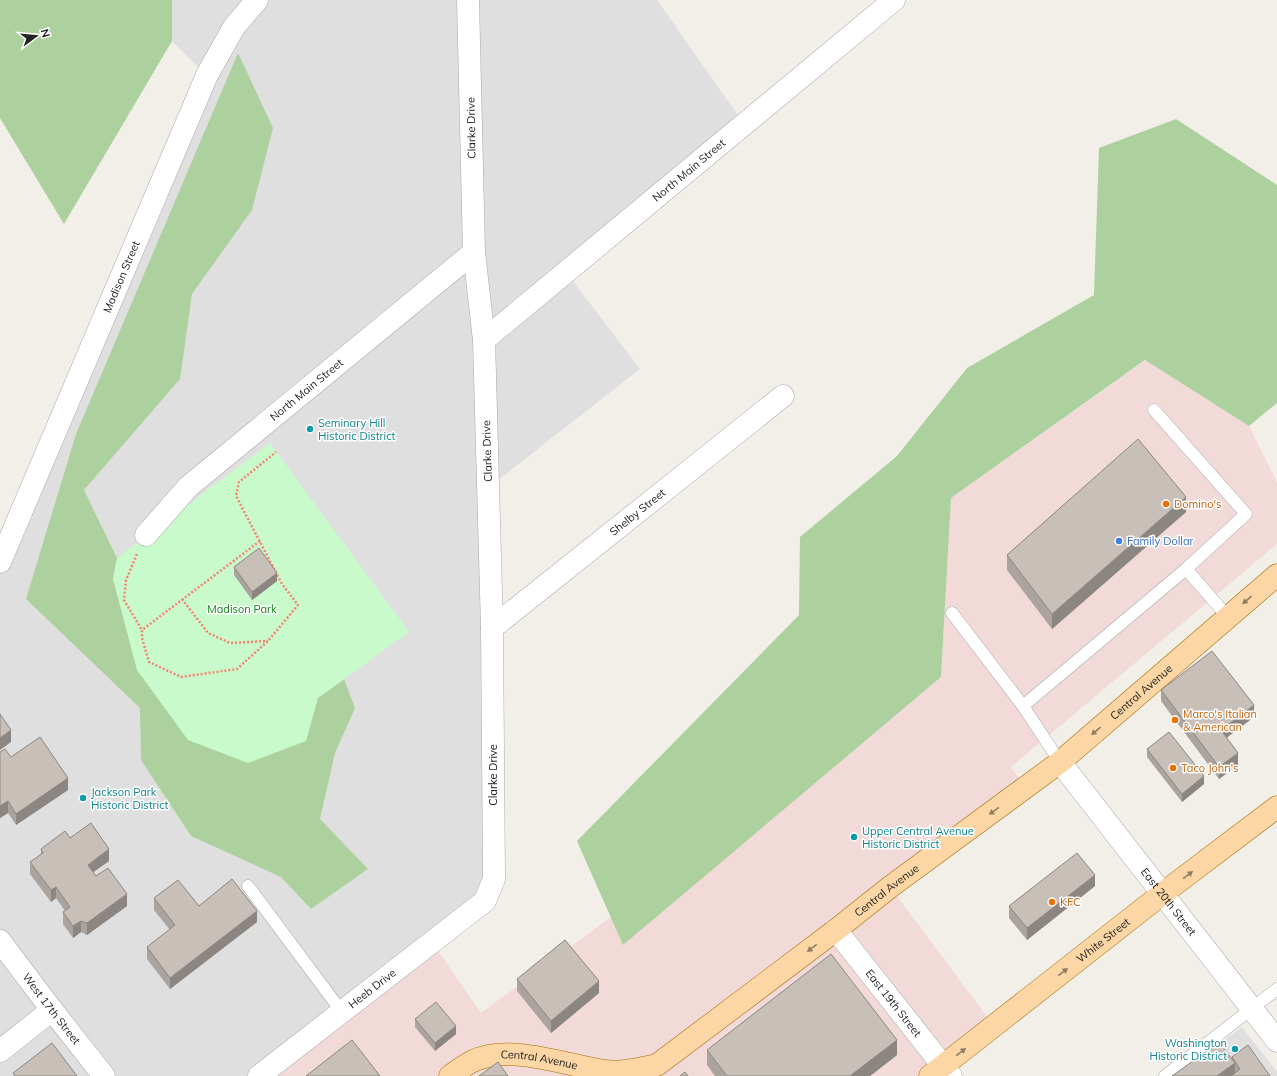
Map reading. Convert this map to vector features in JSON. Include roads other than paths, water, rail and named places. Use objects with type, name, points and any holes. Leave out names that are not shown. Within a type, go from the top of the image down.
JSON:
[{"type":"main road","name":"Central Avenue","points":[[450,1076],[473,1061],[488,1056],[521,1055],[572,1070],[632,1071],[657,1065],[836,930],[890,887],[1060,762],[1277,575]]},
{"type":"main road","name":"White Street","points":[[942,1073],[1162,894],[1277,807]]},
{"type":"street","name":"Madison Street","points":[[0,562],[206,75],[234,27],[257,0]]},
{"type":"street","name":"Clarke Drive","points":[[468,0],[474,252],[484,340],[492,628],[494,879],[485,901]]},
{"type":"street","name":"North Main Street","points":[[484,340],[894,0]]},
{"type":"street","name":"North Main Street","points":[[146,535],[188,487],[474,252]]},
{"type":"street","name":"Shelby Street","points":[[492,628],[783,396]]},
{"type":"street","name":"East 20th Street","points":[[1060,762],[1277,1041]]},
{"type":"street","name":"Heeb Drive","points":[[259,1076],[485,901]]},
{"type":"street","name":"East 19th Street","points":[[836,930],[942,1073]]},
{"type":"street","name":"West 17th Street","points":[[0,941],[104,1076]]},
{"type":"street","points":[[0,1051],[52,1010]]},
{"type":"lane","points":[[1023,706],[1186,569],[1246,514],[1154,410]]},
{"type":"lane","points":[[1186,569],[1228,617]]},
{"type":"lane","points":[[952,613],[1023,706],[1060,762]]},
{"type":"lane","points":[[248,886],[342,1012]]},
{"type":"lane","points":[[1165,1076],[1277,989]]},
{"type":"place","name":"Seminary Hill Historic District","points":[[310,429]]},
{"type":"place","name":"Domino's","points":[[1166,504]]},
{"type":"place","name":"Family Dollar","points":[[1119,541]]},
{"type":"place","name":"Marco's Italian & American","points":[[1175,720]]},
{"type":"place","name":"Taco John's","points":[[1173,768]]},
{"type":"place","name":"Jackson Park Historic District","points":[[83,798]]},
{"type":"place","name":"Upper Central Avenue Historic District","points":[[854,837]]},
{"type":"place","name":"KFC","points":[[1052,902]]},
{"type":"place","name":"Washington Historic District","points":[[1235,1049]]},
{"type":"park label","name":"Madison Park","points":[[242,609]]}]
